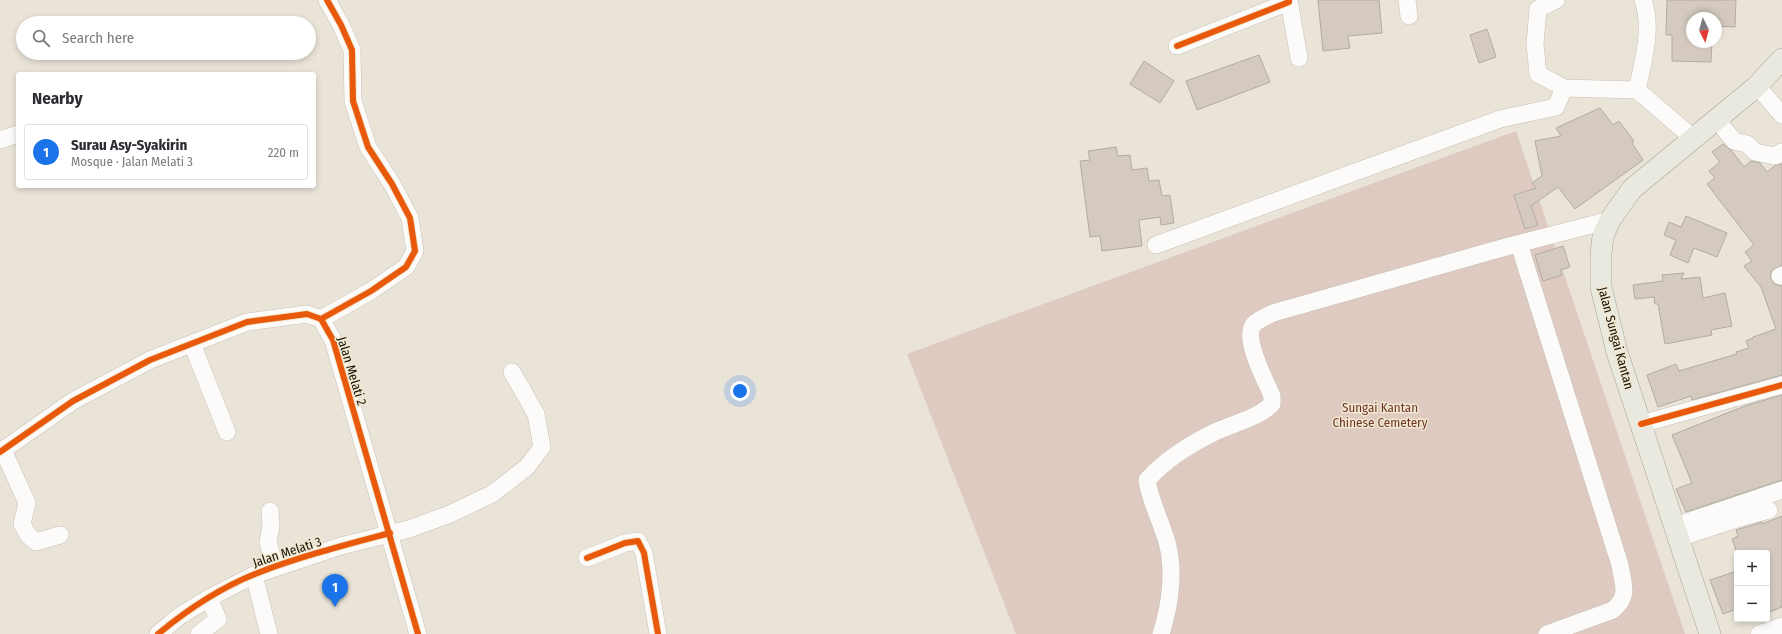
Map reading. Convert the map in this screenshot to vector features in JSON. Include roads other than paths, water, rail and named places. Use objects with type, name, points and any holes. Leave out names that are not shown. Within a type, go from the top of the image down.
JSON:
[{"type":"main road","name":"Jalan Sungai Kantan","points":[[1710,634],[1617,352],[1601,287],[1601,253],[1603,236],[1610,220],[1632,189],[1757,86],[1782,59]]},
{"type":"street","points":[[60,535],[36,542],[28,535],[22,524],[27,503],[1,451],[73,401],[150,360],[247,322],[307,314],[321,319],[371,291],[406,267],[415,251],[410,218],[392,184],[368,147],[353,101],[352,50],[341,25],[327,0]]},
{"type":"street","points":[[1556,0],[1538,9],[1535,44],[1538,74],[1564,88],[1636,90],[1693,138]]},
{"type":"street","points":[[1636,90],[1645,58],[1647,11],[1643,0]]},
{"type":"street","points":[[1178,46],[1289,1],[1299,58]]},
{"type":"street","points":[[1757,86],[1782,115]]},
{"type":"street","points":[[1156,245],[1500,120],[1556,107],[1564,88]]},
{"type":"street","points":[[1717,120],[1734,141],[1747,144],[1755,152],[1775,156],[1782,152]]},
{"type":"street","points":[[0,140],[16,135]]},
{"type":"street","points":[[1161,634],[1165,620],[1170,582],[1170,563],[1167,542],[1147,480],[1178,453],[1217,431],[1266,410],[1272,404],[1272,396],[1251,346],[1251,330],[1254,324],[1273,313],[1610,220]]},
{"type":"street","points":[[1519,244],[1620,565],[1625,596],[1621,603],[1613,610],[1547,634]]},
{"type":"street","name":"Jalan Melati 2","points":[[321,319],[333,340],[418,634]]},
{"type":"street","points":[[192,344],[227,432]]},
{"type":"street","name":"Jalan Melati 3","points":[[158,634],[181,615],[209,598],[254,575],[275,567],[390,533],[410,529],[450,514],[492,494],[527,466],[542,447],[536,414],[512,372]]},
{"type":"street","points":[[1641,424],[1782,385]]},
{"type":"street","points":[[1677,532],[1782,490]]},
{"type":"street","points":[[1677,532],[1769,510]]},
{"type":"street","points":[[270,511],[271,526],[268,542],[275,567]]},
{"type":"street","points":[[587,558],[625,543],[638,541],[644,553],[658,634]]},
{"type":"street","points":[[254,575],[269,634]]},
{"type":"street","points":[[199,634],[218,619],[209,598]]},
{"type":"street","points":[[1759,634],[1782,626]]},
{"type":"place","name":"Surau Asy-Syakirin","points":[[335,607]]},
{"type":"park label","name":"Sungai Kantan Chinese Cemetery","points":[[1380,414]]}]
